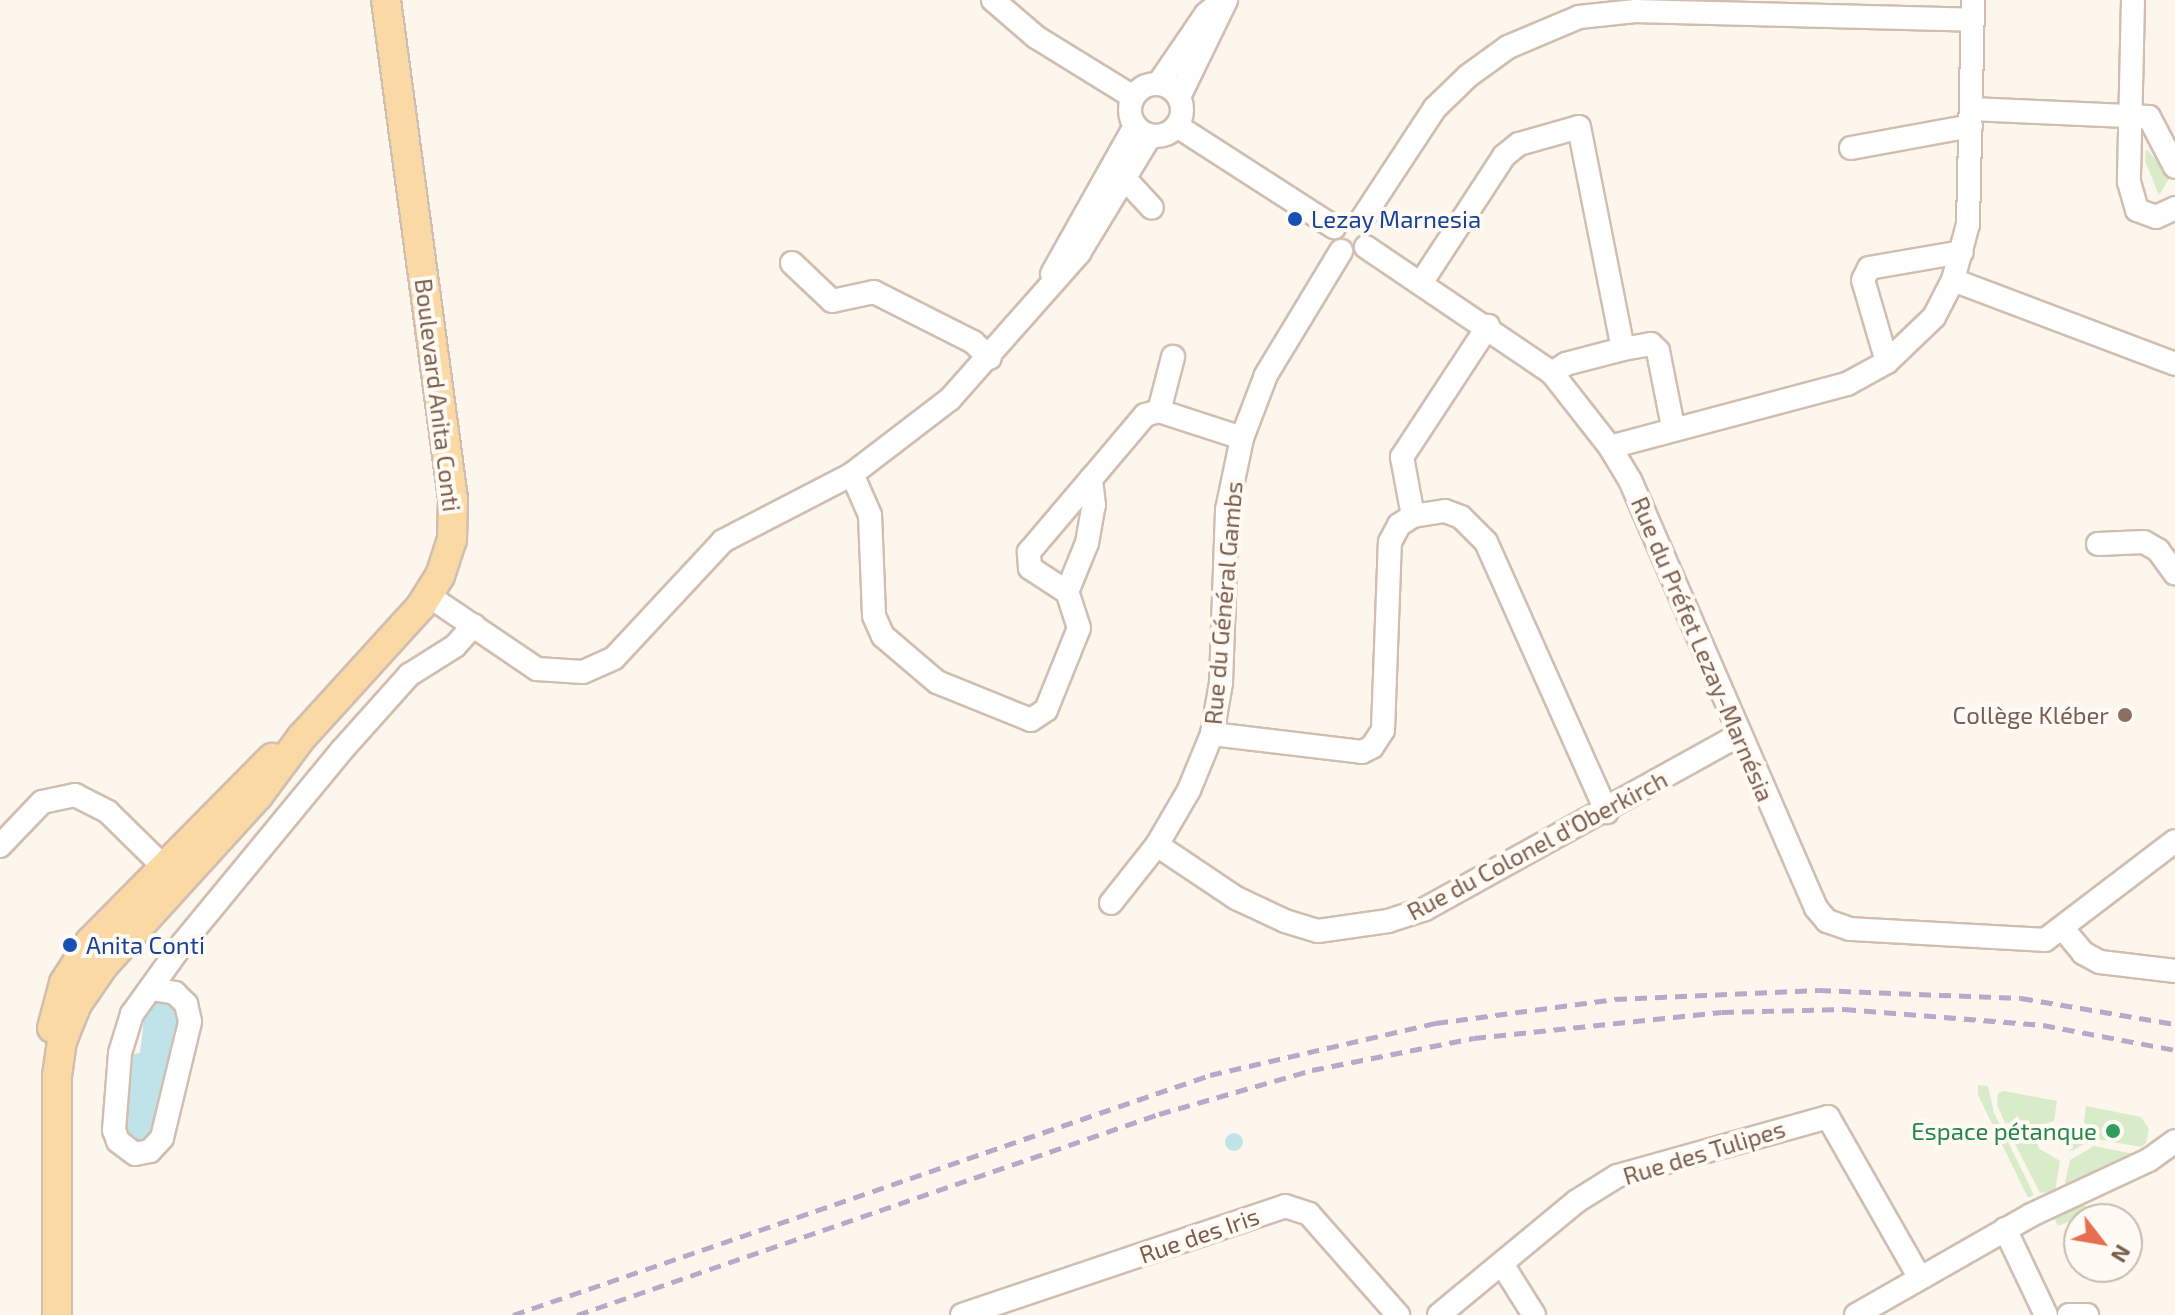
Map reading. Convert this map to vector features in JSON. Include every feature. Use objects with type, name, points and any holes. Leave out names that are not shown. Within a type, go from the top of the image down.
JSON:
[{"type":"main road","name":"Boulevard Anita Conti","points":[[57,1315],[55,1104],[49,1047],[64,983],[90,942],[174,878],[258,796],[301,738],[429,596],[445,565],[454,508],[386,0]]},
{"type":"street","points":[[993,0],[1036,37],[1133,97]]},
{"type":"street","points":[[1224,0],[1179,97],[1182,112],[1177,126],[1168,134],[1143,131],[1130,112],[1133,97],[1144,86],[1159,83],[1206,14],[1224,0]]},
{"type":"street","points":[[2133,0],[2129,182],[2137,210],[2156,217],[2175,208]]},
{"type":"street","points":[[1362,219],[1435,108],[1468,76],[1508,47],[1579,17],[1636,11],[1972,10],[1968,224],[1953,280],[1934,317],[1887,362],[1847,384],[1673,427],[1610,447]]},
{"type":"street","points":[[1159,83],[1179,97]]},
{"type":"street","points":[[1851,148],[1971,117],[2130,113],[2149,117],[2175,167]]},
{"type":"street","points":[[1177,126],[1334,227]]},
{"type":"street","points":[[1421,283],[1504,156],[1519,144],[1579,127],[1623,349]]},
{"type":"street","points":[[429,596],[537,669],[559,673],[593,669],[622,651],[723,541],[852,474],[931,416],[990,358],[1047,286],[1079,253],[1118,170],[1143,131]]},
{"type":"street","points":[[1118,170],[1152,208]]},
{"type":"street","points":[[1344,218],[1362,219],[1369,229],[1366,247],[1357,253],[1341,251],[1334,243],[1334,227],[1344,218]]},
{"type":"street","name":"Rue du Préfet Lezay-Marnésia","points":[[1366,247],[1488,326],[1552,373],[1610,447],[1630,480],[1816,908],[1827,921],[1850,929],[2038,941],[2064,930]]},
{"type":"street","name":"Rue du Général Gambs","points":[[1111,903],[1157,845],[1189,790],[1212,734],[1221,683],[1227,510],[1242,438],[1266,375],[1341,251]]},
{"type":"street","points":[[1887,362],[1863,280],[1869,268],[1962,252]]},
{"type":"street","points":[[792,263],[832,301],[874,292],[973,342],[990,358]]},
{"type":"street","points":[[1953,280],[2175,364]]},
{"type":"street","points":[[1413,516],[1402,457],[1488,326]]},
{"type":"street","points":[[1552,373],[1566,364],[1651,344],[1658,351],[1673,427]]},
{"type":"street","points":[[1159,411],[1173,357]]},
{"type":"street","points":[[852,474],[870,515],[874,616],[883,636],[937,682],[1031,720],[1046,710],[1079,628],[1067,592],[1030,568],[1029,552],[1145,415],[1159,411],[1242,438]]},
{"type":"street","points":[[1067,592],[1087,543],[1094,505],[1091,479]]},
{"type":"street","points":[[1212,734],[1362,752],[1372,747],[1383,730],[1390,542],[1399,525],[1413,516],[1453,514],[1486,542],[1607,812]]},
{"type":"street","points":[[2098,544],[2144,542],[2175,573]]},
{"type":"street","points":[[151,989],[175,993],[186,1004],[190,1022],[162,1138],[150,1151],[135,1154],[118,1141],[114,1130],[120,1053],[132,1014],[151,989],[342,750],[409,675],[455,646],[474,625]]},
{"type":"street","name":"Rue du Colonel d'Oberkirch","points":[[1157,845],[1236,898],[1318,931],[1425,909],[1607,812],[1739,735]]},
{"type":"street","points":[[0,846],[42,802],[75,795],[108,812],[174,878]]},
{"type":"street","points":[[2175,841],[2064,930],[2083,953],[2100,962],[2175,971]]},
{"type":"street","name":"Rue des Tulipes","points":[[1439,1315],[1577,1201],[1617,1176],[1828,1117],[1920,1278]]},
{"type":"street","points":[[1856,1315],[2005,1229],[2173,1149]]},
{"type":"street","name":"Rue des Iris","points":[[962,1315],[1285,1206],[1309,1214],[1398,1315]]},
{"type":"street","points":[[2005,1229],[2046,1315]]},
{"type":"street","points":[[1502,1264],[1534,1315]]},
{"type":"street","points":[[2069,1315],[2087,1315]]},
{"type":"green space","points":[[2146,149],[2171,176],[2159,195],[2145,161]]},
{"type":"green space","points":[[1978,1085],[1988,1086],[1994,1113],[2034,1195],[2028,1198],[1978,1095]]},
{"type":"green space","points":[[2004,1091],[2057,1101],[2054,1121],[2031,1128],[2005,1123],[1997,1105],[1998,1093]]},
{"type":"green space","points":[[2086,1106],[2141,1117],[2149,1129],[2146,1143],[2141,1147],[2091,1138],[2084,1121]]},
{"type":"green space","points":[[2075,1126],[2084,1144],[2072,1151],[2060,1143],[2046,1143],[2044,1133]]},
{"type":"green space","points":[[2009,1132],[2037,1137],[2038,1148],[2060,1161],[2055,1191],[2040,1193]]},
{"type":"green space","points":[[2094,1146],[2139,1155],[2063,1192],[2070,1160]]},
{"type":"green space","points":[[2063,1211],[2063,1224],[2058,1226],[2053,1215]]},
{"type":"water","points":[[160,999],[175,1007],[178,1025],[154,1131],[137,1144],[127,1137],[125,1126],[131,1055],[140,1053],[145,1010]]},
{"type":"water","points":[[1234,1133],[1243,1142],[1234,1151],[1225,1142]]},
{"type":"railway","points":[[513,1315],[1210,1075],[1436,1023],[1615,999],[1819,990],[2021,998],[2175,1024]]},
{"type":"railway","points":[[577,1315],[1159,1114],[1312,1070],[1474,1038],[1722,1012],[1844,1009],[2043,1025],[2175,1050]]},
{"type":"place","name":"Lezay Marnesia","points":[[1295,219]]},
{"type":"place","name":"Collège Kléber","points":[[2125,715]]},
{"type":"place","name":"Anita Conti","points":[[70,945]]},
{"type":"place","name":"Espace pétanque","points":[[2113,1131]]}]
